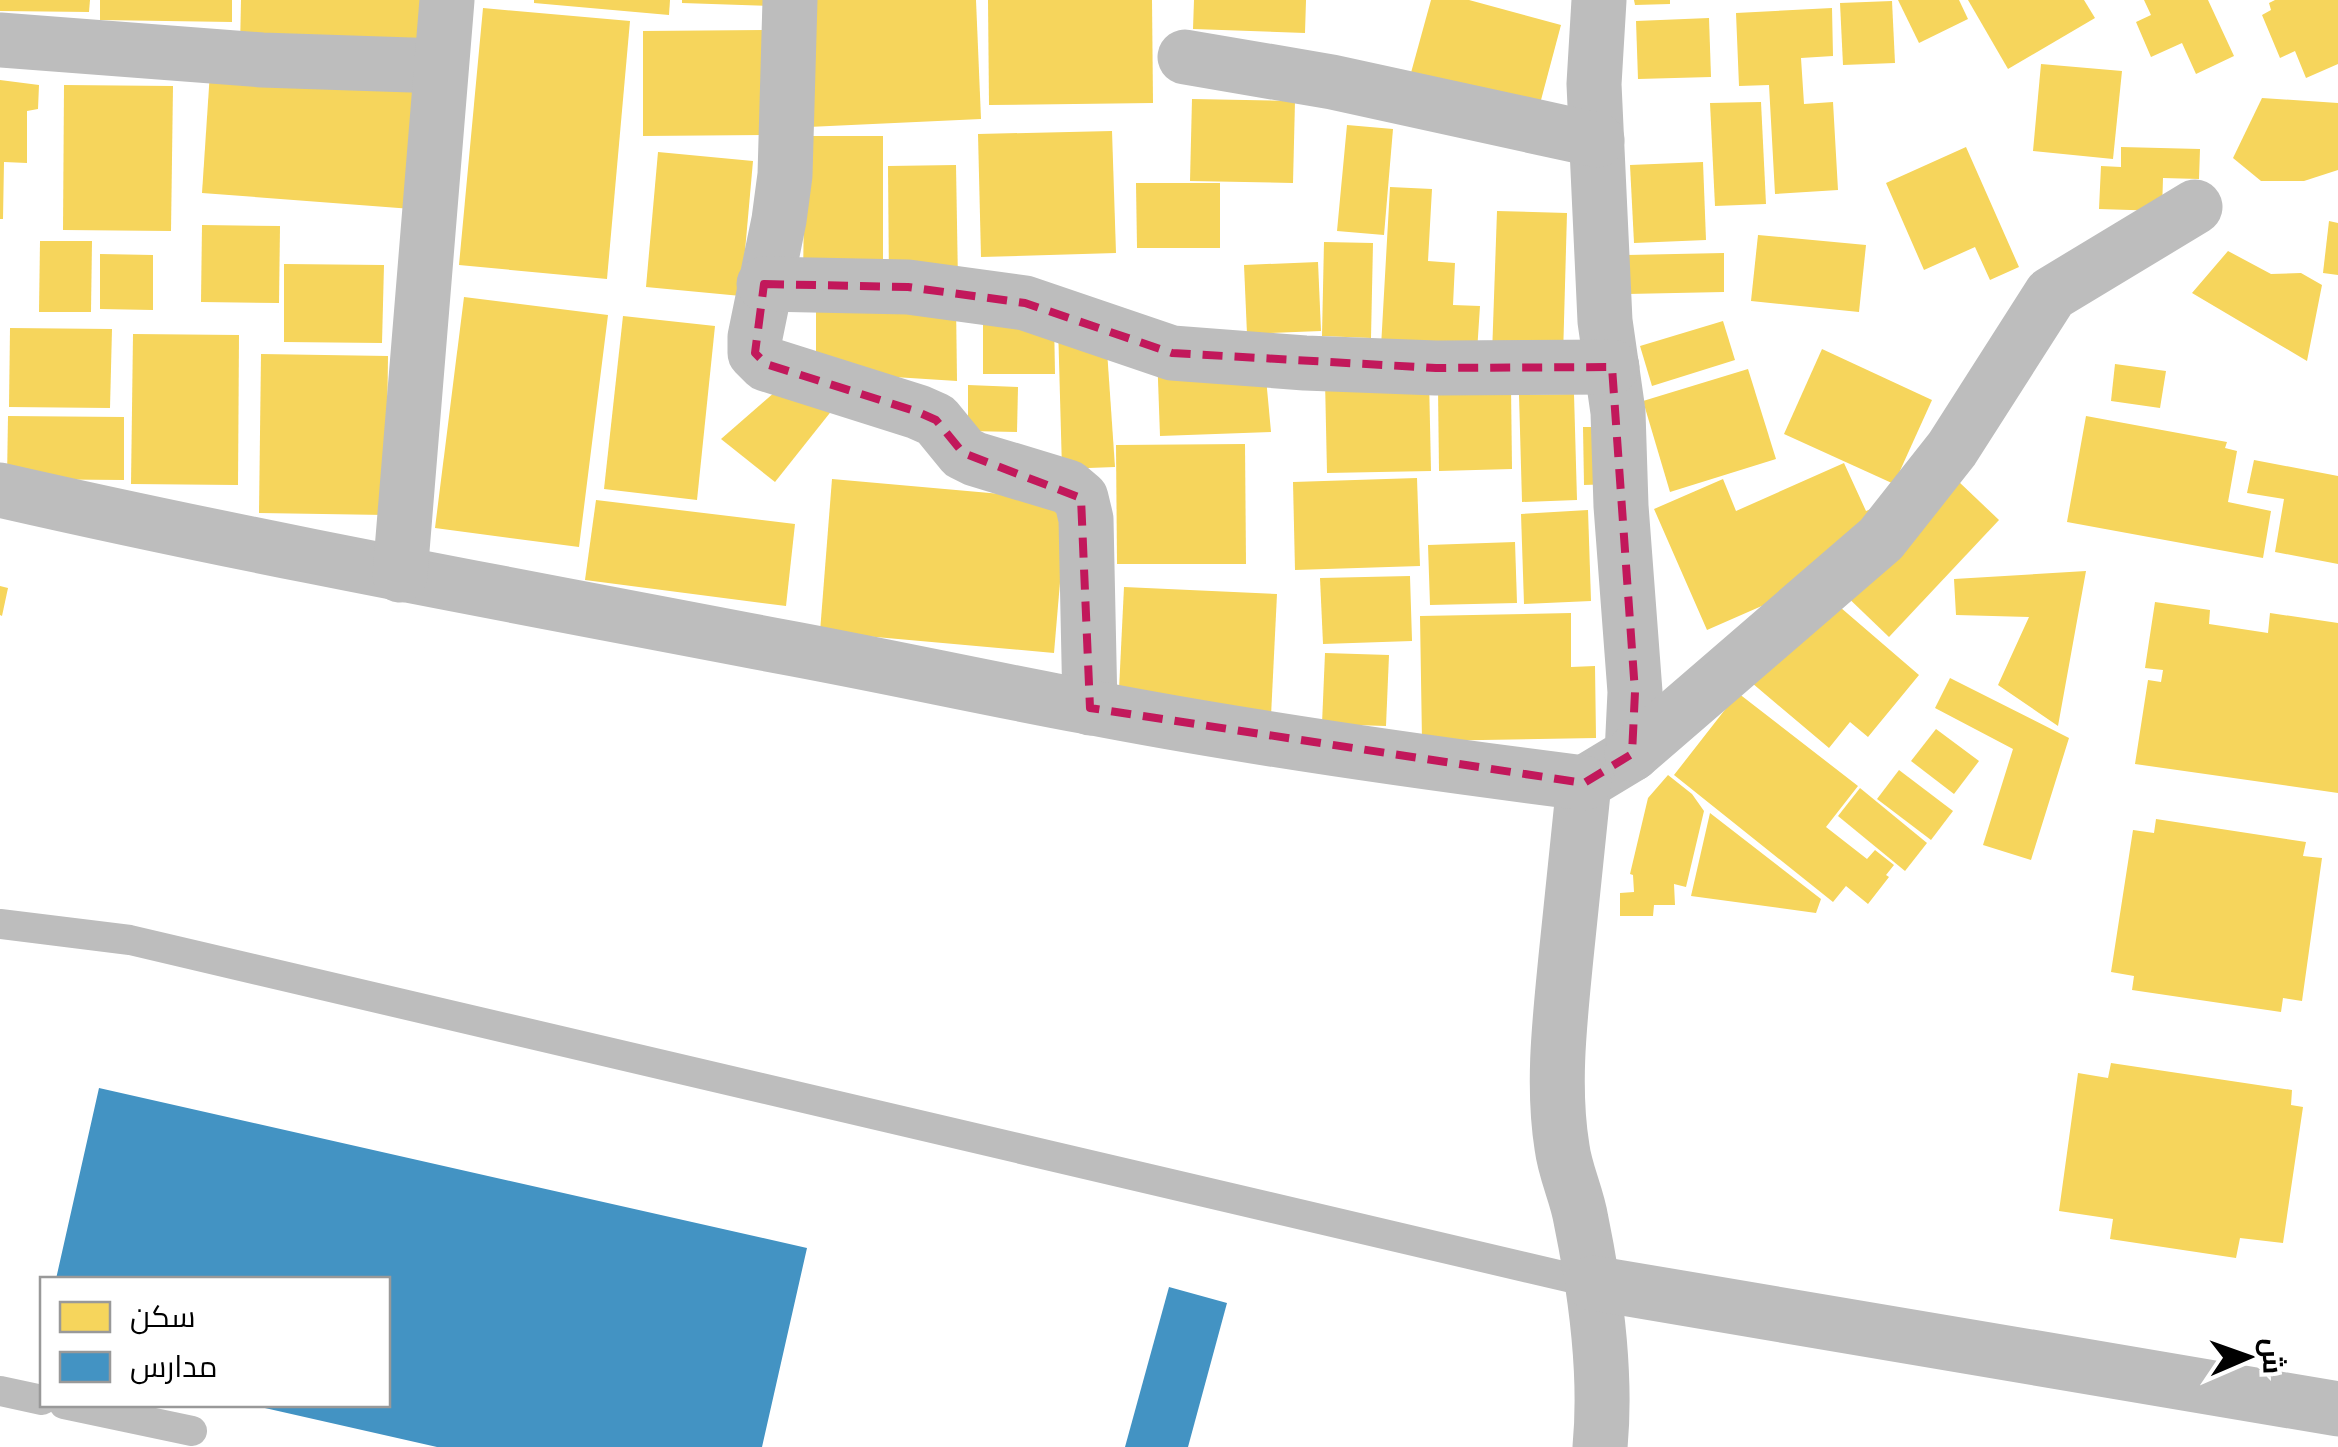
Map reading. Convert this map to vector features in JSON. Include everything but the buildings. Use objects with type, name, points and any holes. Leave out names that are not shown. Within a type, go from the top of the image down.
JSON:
[{"type":"street","points":[[400,575],[447,0]]},
{"type":"street","points":[[790,0],[785,176],[754,353],[766,364],[918,412],[936,420],[963,453],[1068,487],[1081,498],[1086,519],[1090,708]]},
{"type":"street","points":[[1599,0],[1594,84],[1605,321],[1618,412],[1621,506],[1636,692],[1632,754]]},
{"type":"street","points":[[0,40],[262,60],[441,66]]},
{"type":"street","points":[[1185,57],[1332,82],[1597,140]]},
{"type":"street","points":[[0,490],[400,575],[1090,708],[1296,744],[1584,783],[1632,754],[1881,539],[1952,449],[2051,294],[2195,208]]},
{"type":"street","points":[[764,284],[908,288],[1025,303],[1172,353],[1436,368],[1612,367]]},
{"type":"street","points":[[1584,783],[1561,1006],[1558,1090],[1562,1148],[1593,1283],[1600,1362],[1600,1447]]},
{"type":"street","points":[[1593,1283],[2338,1409]]},
{"type":"lane","points":[[0,924],[130,940],[1593,1283]]},
{"type":"lane","points":[[0,1391],[40,1400]]},
{"type":"lane","points":[[78,1407],[192,1431]]},
{"type":"highlighted area","points":[[764,284],[908,287],[1025,303],[1172,353],[1436,368],[1612,367],[1635,692],[1632,754],[1584,783],[1090,708],[1081,498],[963,453],[936,420],[918,412],[766,364],[755,353]]}]
